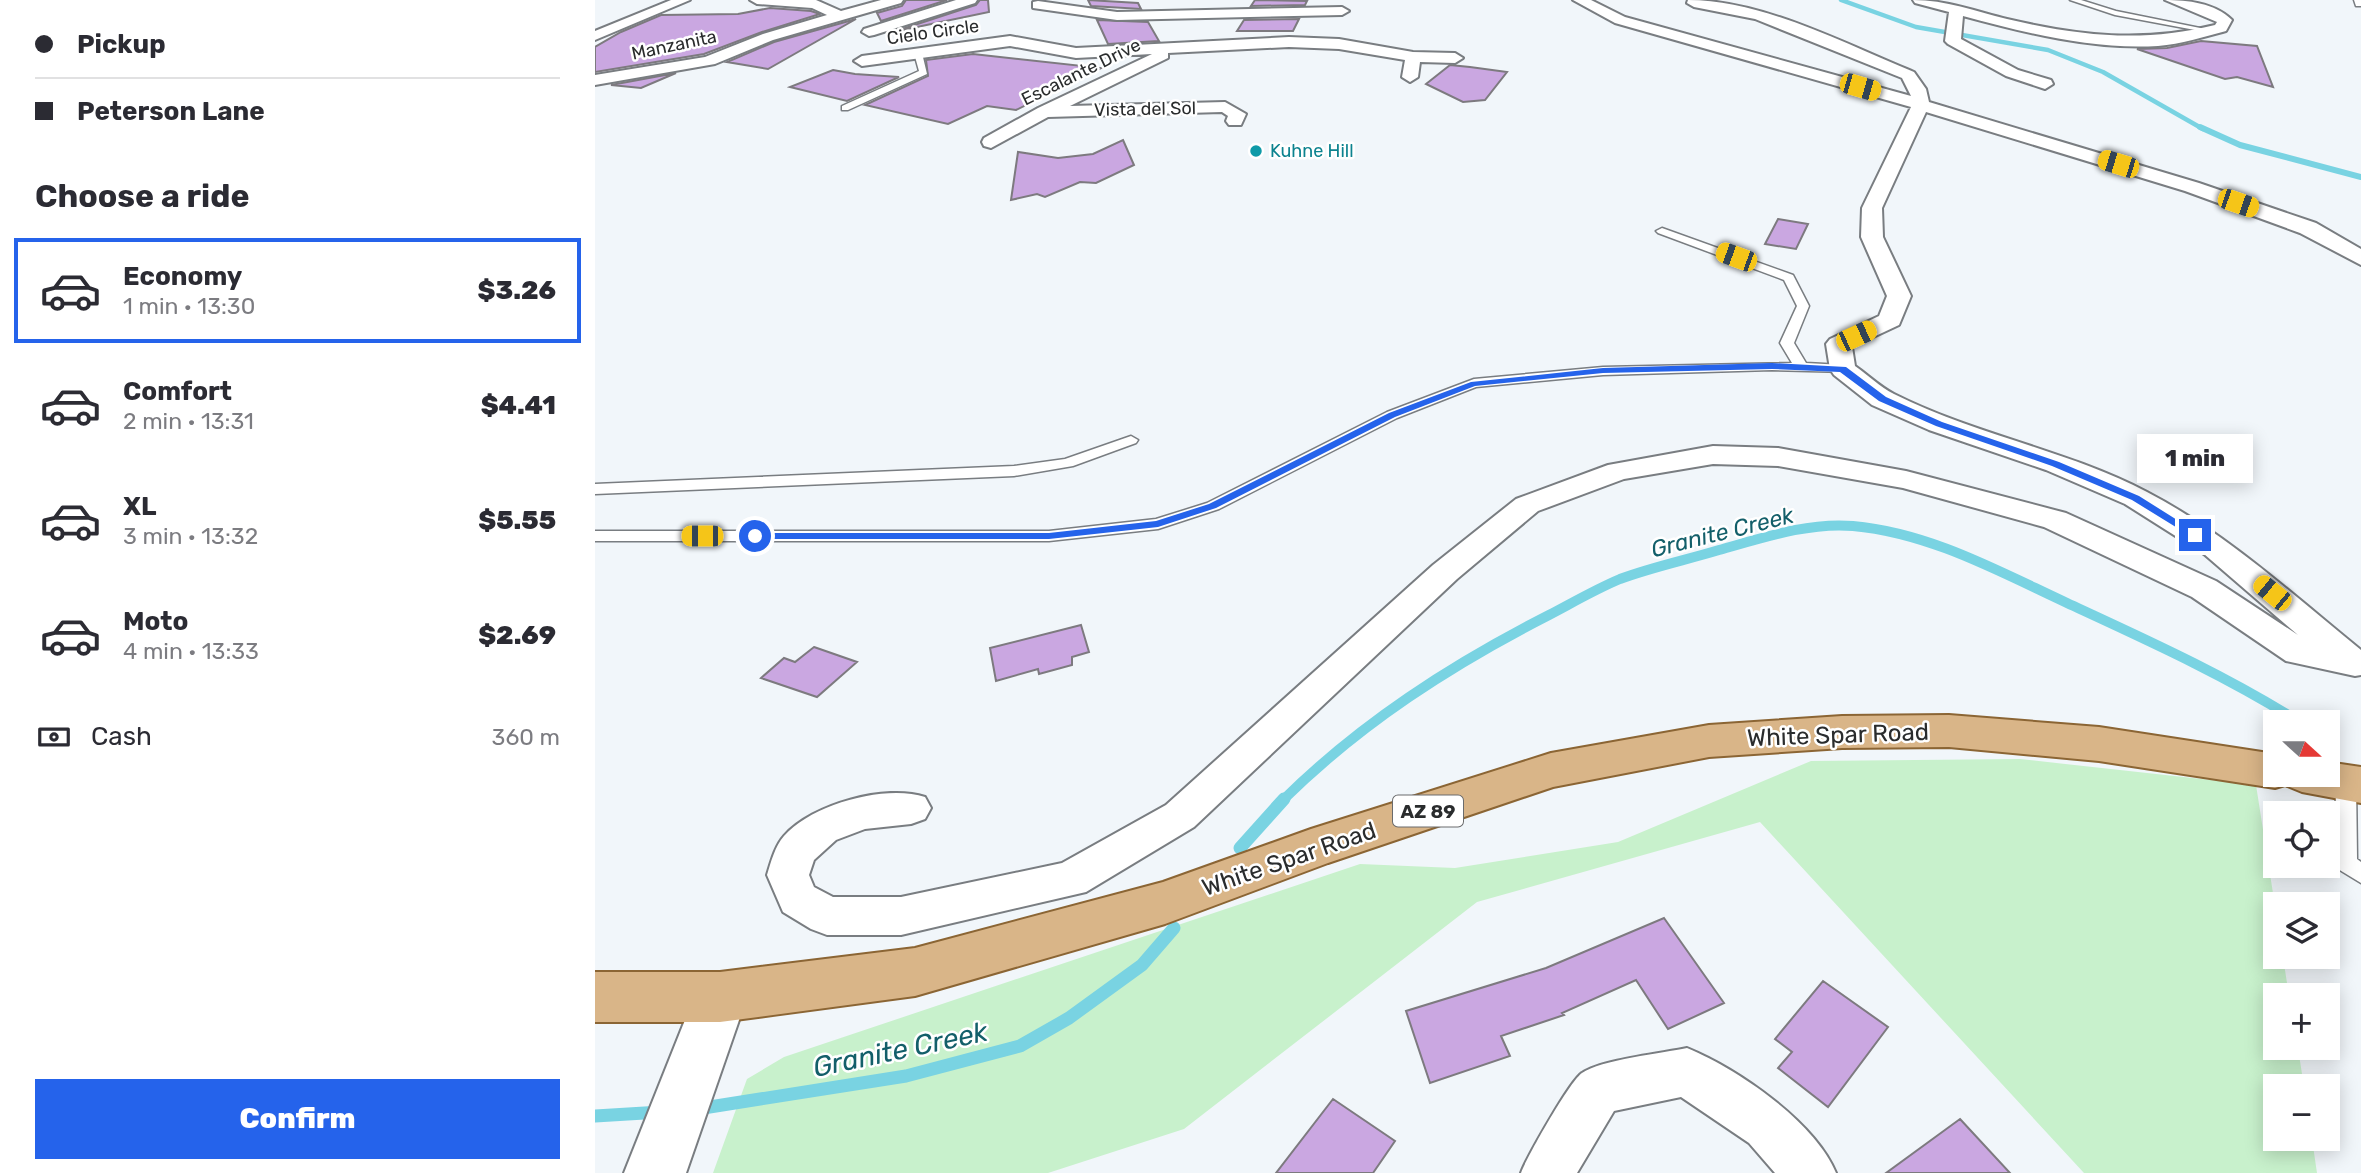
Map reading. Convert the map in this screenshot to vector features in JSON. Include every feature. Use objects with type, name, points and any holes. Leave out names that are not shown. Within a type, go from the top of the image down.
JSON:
[{"type":"main road","name":"White Spar Road","points":[[595,997],[720,997],[915,972],[1165,903],[1311,849],[1552,770],[1709,741],[1842,732],[1949,731],[2099,744],[2263,769]]},
{"type":"street","points":[[595,36],[683,0]]},
{"type":"street","points":[[757,0],[815,4],[839,16],[897,0]]},
{"type":"street","points":[[869,32],[970,0]]},
{"type":"street","points":[[1580,0],[1621,20],[1921,105],[2205,191],[2308,228],[2361,258]]},
{"type":"street","points":[[1695,0],[1694,3],[1759,15],[1908,75],[1918,89],[1921,105],[1872,208],[1873,237],[1899,296],[1890,320],[1839,344],[1843,369],[1882,399],[1939,424],[2056,464],[2136,498],[2215,547],[2358,667]]},
{"type":"street","points":[[1920,0],[2058,32],[2113,39],[2159,41],[2221,28],[2225,20],[2205,10],[2172,0]]},
{"type":"street","points":[[1038,5],[1117,16],[1342,11]]},
{"type":"street","points":[[1956,9],[1953,41],[2012,73],[2045,84]]},
{"type":"street","name":"Manzanita","points":[[595,80],[673,69],[839,16]]},
{"type":"street","points":[[726,54],[753,25]]},
{"type":"street","name":"Escalante Drive","points":[[1006,34],[1076,53],[1169,49]]},
{"type":"street","name":"Cielo Circle","points":[[862,61],[918,53],[1006,34]]},
{"type":"street","points":[[1169,49],[1289,42],[1339,44],[1413,57],[1455,58]]},
{"type":"street","name":"Escalante Drive","points":[[991,142],[1044,112],[1158,58],[1169,49]]},
{"type":"street","points":[[1410,77],[1413,57]]},
{"type":"street","name":"Vista del Sol","points":[[1044,112],[1225,107],[1237,114],[1235,121]]},
{"type":"street","points":[[911,808],[870,810],[826,825],[797,849],[788,874],[798,899],[827,916],[901,916],[1070,879],[1180,816],[1445,572],[1527,505],[1618,471],[1713,455],[1778,457],[1906,480],[2055,520],[2204,589],[2299,652],[2358,667]]},
{"type":"street","points":[[655,1173],[720,997]]},
{"type":"street","points":[[1547,1173],[1599,1090],[1687,1072],[1767,1125],[1810,1173]]},
{"type":"lane","points":[[2074,0],[2115,13],[2211,31]]},
{"type":"lane","points":[[845,108],[924,72],[918,53]]},
{"type":"lane","points":[[1662,231],[1789,278],[1803,306],[1787,343],[1802,368]]},
{"type":"lane","points":[[595,536],[1049,536],[1158,524],[1213,506],[1392,415],[1474,383],[1603,370],[1843,369]]},
{"type":"lane","points":[[595,489],[1014,471],[1068,463],[1131,440]]},
{"type":"lane","points":[[2353,783],[2346,863],[2361,874]]},
{"type":"green space","points":[[2020,759],[2256,785],[2263,830],[2263,878],[2271,878],[2273,892],[2263,892],[2263,969],[2285,969],[2287,983],[2263,983],[2263,1060],[2300,1060],[2302,1074],[2263,1074],[2263,1151],[2314,1151],[2317,1173],[2084,1173],[1760,822],[1477,902],[1184,1129],[1048,1173],[713,1173],[747,1079],[784,1057],[1360,864],[1455,868],[1618,842],[1811,761]]},
{"type":"building","points":[[906,0],[947,0],[881,21],[877,13],[902,6]]},
{"type":"building","points":[[980,0],[988,0],[989,12],[893,32],[976,5]]},
{"type":"building","points":[[1088,0],[1138,3],[1141,9],[1091,6]]},
{"type":"building","points":[[1255,0],[1307,1],[1305,5],[1251,6]]},
{"type":"building","points":[[770,8],[820,14],[704,54],[595,72],[595,47],[621,32],[661,15],[738,14]]},
{"type":"building","points":[[856,19],[768,69],[727,62],[774,42]]},
{"type":"building","points":[[1299,19],[1293,31],[1237,31],[1244,20]]},
{"type":"building","points":[[1097,20],[1148,22],[1159,41],[1108,44]]},
{"type":"building","points":[[2201,41],[2257,46],[2273,87],[2237,77],[2225,79],[2137,49],[2167,48]]},
{"type":"building","points":[[973,54],[1101,68],[1016,110],[987,106],[948,124],[865,105],[928,76],[926,60]]},
{"type":"building","points":[[1450,65],[1507,72],[1485,100],[1463,102],[1426,84]]},
{"type":"building","points":[[833,70],[899,77],[847,101],[790,87]]},
{"type":"building","points":[[676,73],[641,88],[611,85]]},
{"type":"building","points":[[1123,140],[1134,165],[1096,183],[1080,182],[1045,197],[1037,194],[1011,200],[1018,152],[1058,158],[1093,154]]},
{"type":"building","points":[[1778,219],[1808,224],[1796,249],[1765,244]]},
{"type":"building","points":[[1081,625],[1089,652],[1072,657],[1072,665],[1039,674],[1038,669],[996,681],[990,648]]},
{"type":"building","points":[[814,647],[857,662],[817,697],[761,678],[784,658],[795,662]]},
{"type":"building","points":[[1664,918],[1724,1003],[1668,1029],[1636,980],[1562,1013],[1564,1015],[1501,1036],[1510,1056],[1430,1083],[1406,1011],[1546,968]]},
{"type":"building","points":[[1823,981],[1888,1027],[1828,1107],[1778,1068],[1792,1052],[1775,1039]]},
{"type":"building","points":[[1333,1099],[1395,1141],[1373,1173],[1276,1173]]},
{"type":"building","points":[[1960,1119],[2010,1173],[1886,1173]]},
{"type":"waterway","points":[[1841,0],[1916,27],[2048,50],[2103,72],[2203,129]]},
{"type":"waterway","points":[[2200,127],[2240,145],[2361,177]]},
{"type":"waterway","name":"Granite Creek","points":[[1284,799],[1344,746],[1409,697],[1477,654],[1593,592],[1620,579],[1657,567],[1769,536],[1820,526],[1853,526],[1881,530],[1909,536],[1963,555],[2186,659],[2279,710]]},
{"type":"waterway","name":"Granite Creek","points":[[1240,848],[1284,799]]},
{"type":"waterway","name":"Granite Creek","points":[[697,1109],[906,1076],[1020,1046],[1069,1018],[1142,965],[1174,928]]},
{"type":"waterway","name":"Granite Creek","points":[[595,1116],[661,1112]]},
{"type":"place","name":"Kuhne Hill","points":[[1256,151]]},
{"type":"route","points":[[755,536],[1049,536],[1158,524],[1213,506],[1392,415],[1474,383],[1603,370],[1772,366],[1843,369],[1882,399],[1939,424],[2056,464],[2136,498],[2195,535]]}]
